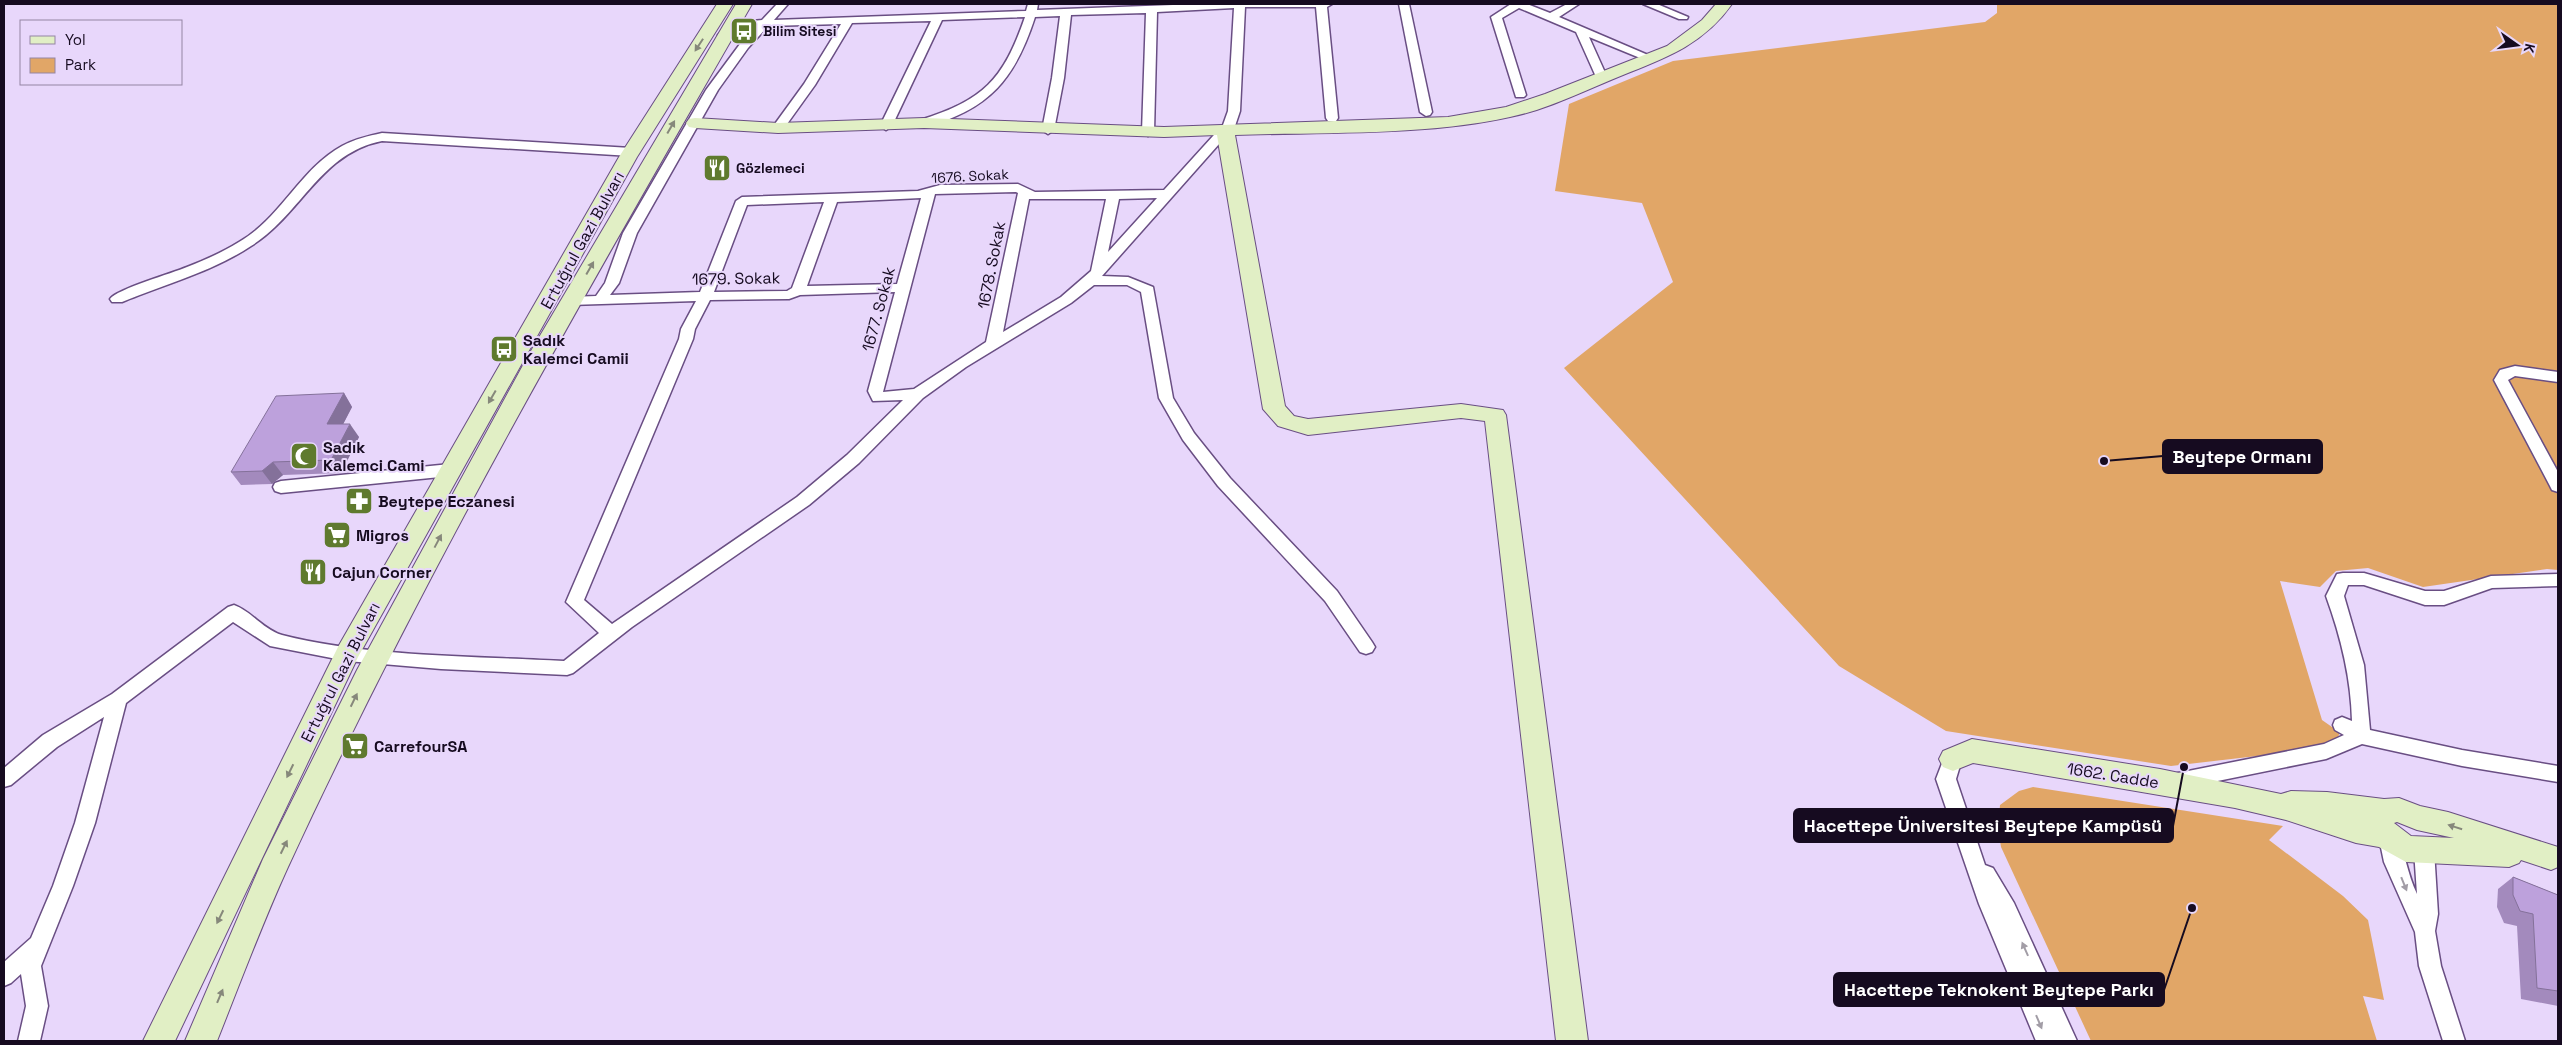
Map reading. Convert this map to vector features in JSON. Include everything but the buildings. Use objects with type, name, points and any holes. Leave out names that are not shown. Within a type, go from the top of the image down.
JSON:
[{"type":"street","points":[[600,300],[612,283],[630,233],[695,123],[712,90],[728,66],[783,4]]},
{"type":"street","points":[[878,19],[882,4]]},
{"type":"street","points":[[886,126],[952,4]]},
{"type":"street","points":[[738,11],[766,24],[944,16],[1032,8],[1066,12],[1111,7],[1152,9],[1240,4],[1328,4]]},
{"type":"street","points":[[4,779],[50,741],[118,699],[234,612],[246,623],[276,641],[347,654],[376,658],[567,668],[698,571],[803,501],[853,459],[918,394],[993,344],[1066,300],[1094,277],[1166,194],[1229,126],[1234,111],[1240,4]]},
{"type":"street","points":[[1321,4],[1332,118]]},
{"type":"street","points":[[1404,4],[1426,112]]},
{"type":"street","points":[[1520,96],[1496,17],[1518,4],[1649,58]]},
{"type":"street","points":[[1551,17],[1574,4]]},
{"type":"street","points":[[1648,4],[1683,17]]},
{"type":"street","points":[[695,123],[778,128],[924,124],[1048,130],[1148,132],[1462,120],[1509,112],[1673,48],[1708,23],[1724,4]]},
{"type":"street","points":[[924,124],[979,100],[1002,75],[1020,44],[1032,8]]},
{"type":"street","points":[[1148,132],[1152,9]]},
{"type":"street","name":"Ertuğrul Gazi Bulvarı","points":[[201,1041],[273,868],[376,658],[476,468],[738,11]]},
{"type":"street","name":"Ertuğrul Gazi Bulvarı","points":[[159,1041],[347,654],[450,470],[631,152],[738,11]]},
{"type":"street","points":[[1048,130],[1058,78],[1066,12]]},
{"type":"street","points":[[778,128],[801,98],[849,20]]},
{"type":"street","points":[[1580,30],[1601,77]]},
{"type":"street","points":[[1225,130],[1274,409],[1286,421],[1308,427],[1461,411],[1495,415],[1572,1041]]},
{"type":"street","points":[[117,299],[174,278],[224,255],[261,233],[285,212],[327,162],[358,140],[382,137],[631,152]]},
{"type":"street","name":"1676. Sokak","points":[[705,296],[742,201],[919,195],[940,189],[1018,188],[1024,193],[1033,196],[1166,194]]},
{"type":"street","name":"1677. Sokak","points":[[918,394],[878,397],[875,391],[929,192]]},
{"type":"street","name":"1678. Sokak","points":[[993,344],[1024,193]]},
{"type":"street","points":[[1094,277],[1113,195]]},
{"type":"street","points":[[798,291],[832,198]]},
{"type":"street","points":[[1094,277],[1117,278],[1137,282],[1148,290],[1166,398],[1188,436],[1224,482],[1331,596],[1366,647]]},
{"type":"street","name":"1679. Sokak","points":[[570,302],[705,296],[789,295],[798,291],[902,288]]},
{"type":"street","points":[[612,634],[575,602],[640,452],[686,339],[688,329],[705,296]]},
{"type":"street","points":[[2558,377],[2516,371],[2505,373],[2501,380],[2558,486]]},
{"type":"street","points":[[281,486],[450,470]]},
{"type":"street","points":[[2361,736],[2361,694],[2352,643],[2335,596],[2343,579],[2364,579],[2425,598],[2444,598],[2491,582],[2558,580]]},
{"type":"street","points":[[29,1041],[36,1006],[30,966],[64,886],[85,823],[118,699]]},
{"type":"street","points":[[2342,726],[2361,736],[2462,758],[2558,774]]},
{"type":"street","points":[[2168,783],[2326,751],[2361,736]]},
{"type":"street","name":"1662. Cadde","points":[[1953,759],[1972,752],[2168,783],[2274,804],[2347,828],[2386,828],[2406,849],[2555,858]]},
{"type":"street","points":[[1953,759],[1946,779],[1989,904],[2046,1041]]},
{"type":"street","name":"1662. Cadde","points":[[2386,828],[2399,810],[2417,818],[2448,824],[2555,858]]},
{"type":"street","points":[[2417,818],[2429,830],[2432,837],[2429,848],[2424,850],[2428,914],[2425,931],[2430,966],[2454,1041]]},
{"type":"street","points":[[2386,828],[2391,853],[2414,910],[2425,931]]},
{"type":"street","points":[[1969,847],[2007,910],[2066,1041]]},
{"type":"street","points":[[4,976],[40,943]]},
{"type":"green space","points":[[1997,4],[2558,4],[2558,570],[2547,569],[2423,587],[2368,568],[2336,571],[2320,587],[2280,581],[2322,720],[2332,727],[2340,728],[2338,740],[2283,753],[2171,766],[1946,731],[1839,666],[1564,368],[1673,282],[1642,203],[1555,191],[1569,104],[1673,61],[1985,22],[1997,13]]},
{"type":"green space","points":[[2033,787],[2283,826],[2269,840],[2343,896],[2368,920],[2384,1000],[2363,996],[2377,1041],[2091,1041],[2001,847],[1998,828],[2000,805],[2019,791]]},
{"type":"place","name":"Bilim Sitesi","points":[[744,31]]},
{"type":"place","name":"Gözlemeci","points":[[717,168]]},
{"type":"place","name":"Sadık Kalemci Camii","points":[[504,349]]},
{"type":"place","name":"Sadık Kalemci Cami","points":[[304,456]]},
{"type":"place","name":"Beytepe Ormanı","points":[[2104,461]]},
{"type":"place","name":"Beytepe Eczanesi","points":[[359,501]]},
{"type":"place","name":"Migros","points":[[337,535]]},
{"type":"place","name":"Cajun Corner","points":[[313,572]]},
{"type":"place","name":"CarrefourSA","points":[[355,746]]},
{"type":"place","name":"Hacettepe Üniversitesi Beytepe Kampüsü","points":[[2184,767]]},
{"type":"place","name":"Hacettepe Teknokent Beytepe Parkı","points":[[2192,908]]}]
